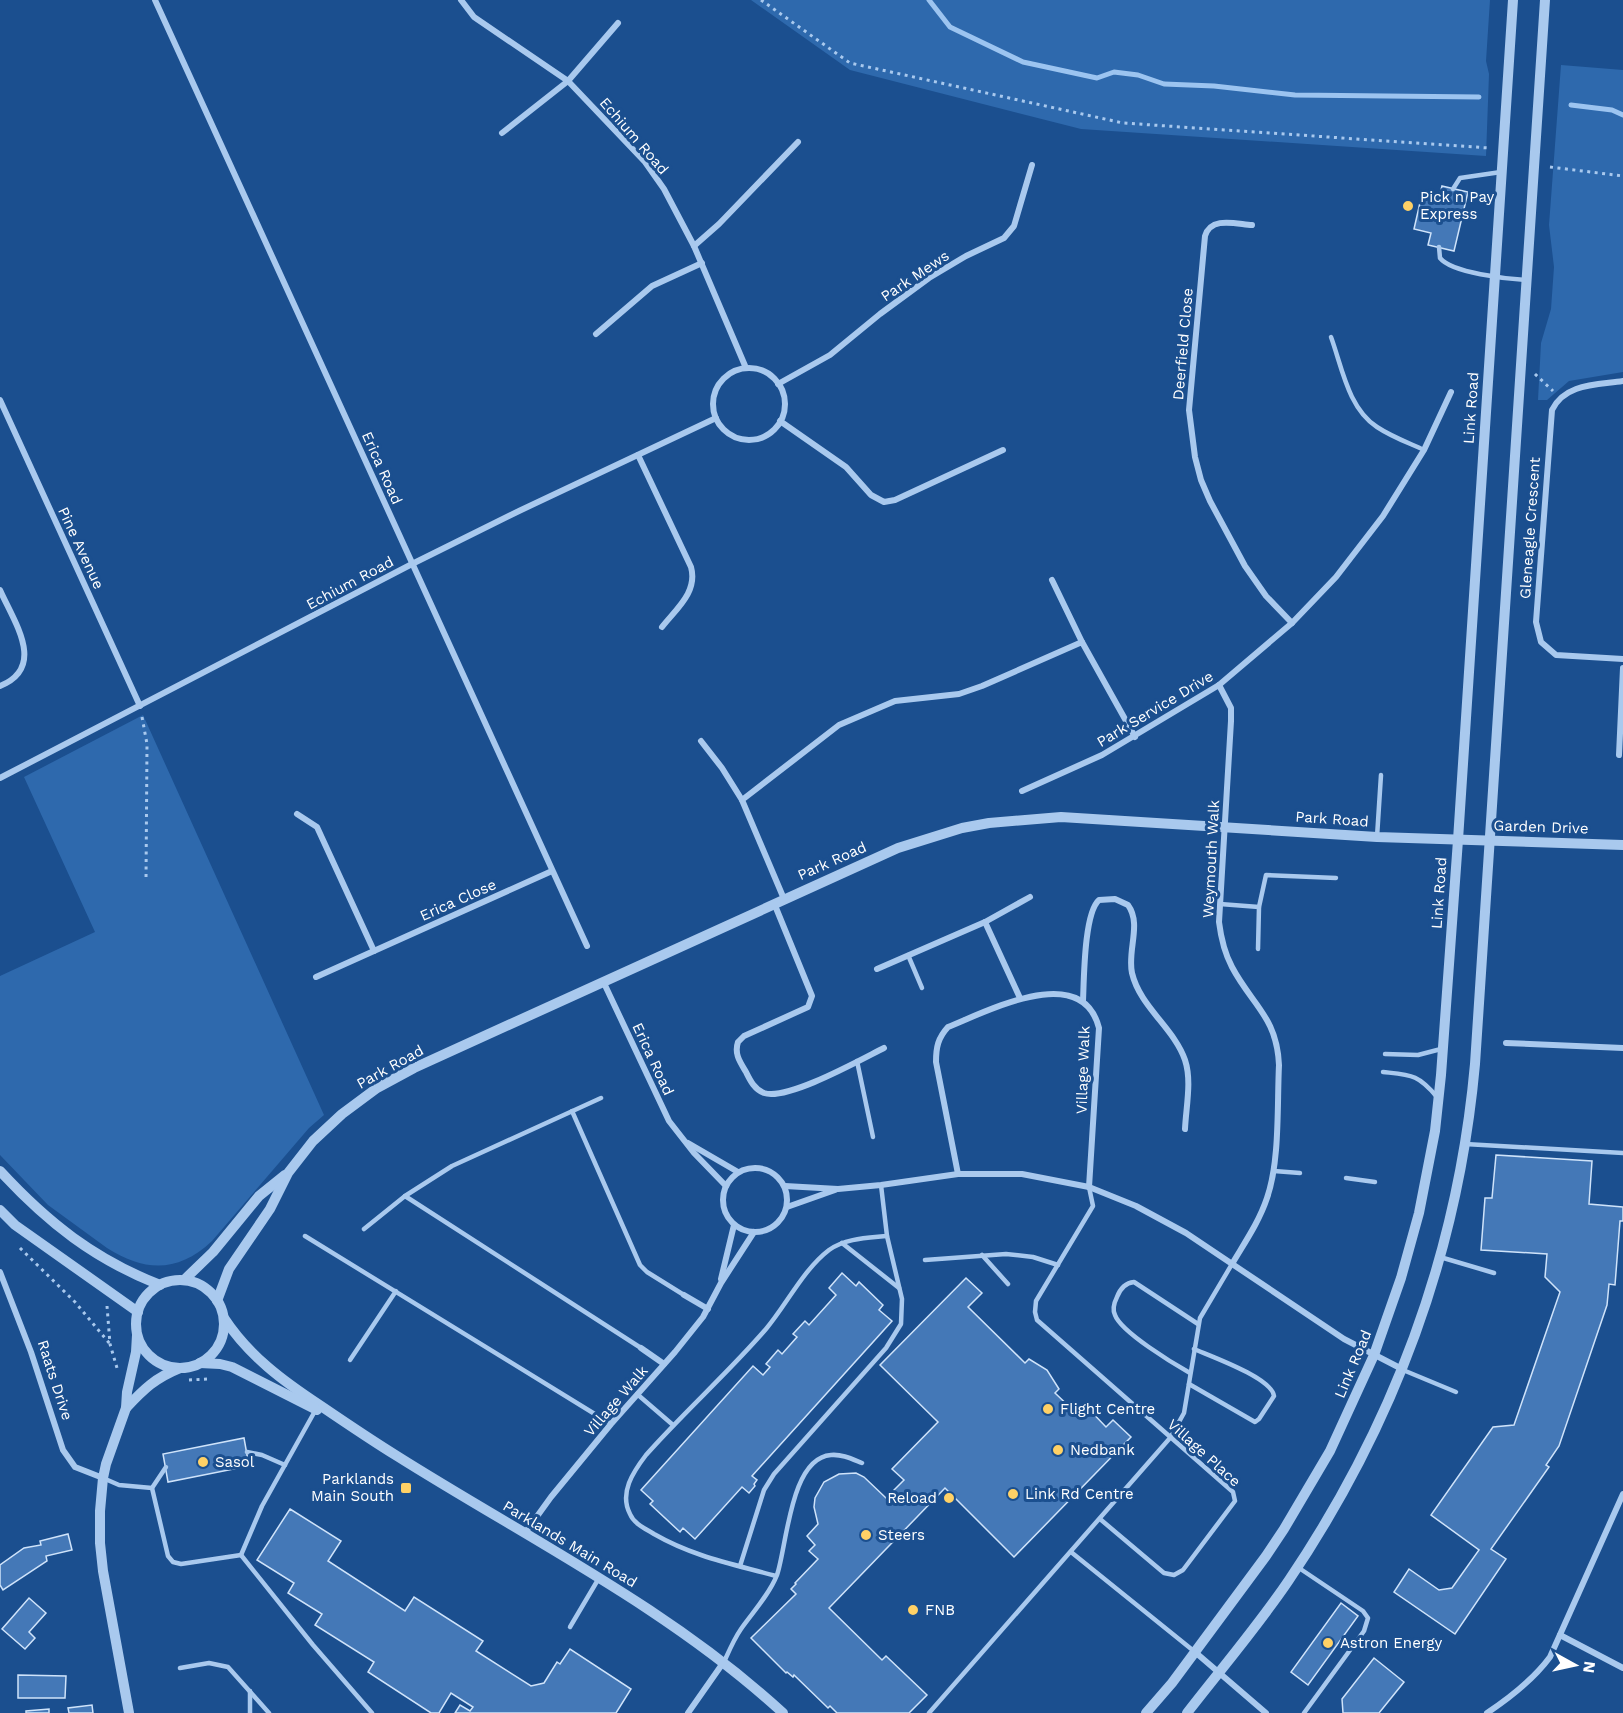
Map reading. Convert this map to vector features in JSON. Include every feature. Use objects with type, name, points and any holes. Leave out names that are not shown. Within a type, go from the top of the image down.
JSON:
[{"type":"street","name":"Erica Road","points":[[155,0],[587,946]]},
{"type":"street","name":"Echium Road","points":[[461,0],[474,17],[568,81],[651,170],[664,189],[702,262],[746,368]]},
{"type":"street","name":"Link Road","points":[[1146,1713],[1195,1652],[1266,1556],[1311,1485],[1340,1432],[1374,1355],[1401,1278],[1430,1158],[1443,1048],[1458,840],[1513,0]]},
{"type":"street","points":[[1187,1713],[1297,1567],[1357,1470],[1402,1370],[1431,1293],[1453,1207],[1465,1144],[1474,1064],[1545,0]]},
{"type":"street","points":[[502,134],[568,81],[618,23]]},
{"type":"street","points":[[694,246],[719,224],[798,142]]},
{"type":"street","name":"Park Mews","points":[[778,384],[830,355],[929,278],[966,256],[1004,238],[1014,226],[1032,165]]},
{"type":"street","name":"Deerfield Close","points":[[1252,225],[1221,223],[1210,226],[1207,230],[1189,410],[1201,480],[1210,501],[1245,566],[1266,596],[1292,623]]},
{"type":"street","points":[[596,334],[652,286],[702,262]]},
{"type":"street","points":[[746,368],[765,372],[778,384],[784,397],[784,409],[774,430],[753,440],[731,435],[722,428],[713,407],[718,385],[735,371],[746,368]]},
{"type":"street","points":[[1559,398],[1578,388],[1623,381]]},
{"type":"street","name":"Park Service Drive","points":[[1022,791],[1102,755],[1219,685],[1292,623],[1336,576],[1376,525],[1424,450],[1451,392]]},
{"type":"street","name":"Gleneagle Crescent","points":[[1559,398],[1552,410],[1550,422],[1536,622],[1539,635],[1541,642],[1556,655],[1623,659]]},
{"type":"street","name":"Pine Avenue","points":[[0,400],[140,706]]},
{"type":"street","name":"Echium Road","points":[[0,778],[412,564],[716,418]]},
{"type":"street","points":[[780,421],[846,467],[871,495],[884,502],[896,500],[1003,450]]},
{"type":"street","points":[[638,455],[691,567],[693,579],[690,590],[662,627]]},
{"type":"street","points":[[1052,580],[1082,642],[1135,737]]},
{"type":"street","points":[[0,590],[23,641],[26,654],[24,665],[16,677],[0,686]]},
{"type":"street","points":[[742,800],[839,724],[853,717],[895,701],[959,694],[1082,642]]},
{"type":"street","points":[[1618,754],[1623,668]]},
{"type":"street","name":"Weymouth Walk","points":[[1219,685],[1231,708],[1219,922],[1232,967],[1273,1030],[1278,1047],[1279,1065],[1274,1172],[1268,1197],[1257,1223],[1232,1264]]},
{"type":"street","points":[[701,741],[728,775],[742,800],[812,994],[812,1001],[808,1007],[740,1039],[736,1050],[742,1065],[757,1089],[763,1093],[780,1094],[793,1091],[884,1048]]},
{"type":"street","points":[[297,814],[317,827],[374,951]]},
{"type":"street","name":"Park Road","points":[[217,1301],[229,1269],[270,1209],[288,1173],[313,1141],[342,1114],[377,1088],[414,1068],[898,848],[962,828],[989,823],[1061,817],[1458,840]]},
{"type":"street","name":"Garden Drive","points":[[1458,840],[1623,845]]},
{"type":"street","name":"Erica Close","points":[[316,976],[552,871]]},
{"type":"street","points":[[877,969],[985,922],[1030,897]]},
{"type":"street","points":[[958,1174],[936,1062],[938,1043],[948,1027],[1020,998],[1036,995],[1059,996],[1083,1001],[1084,963],[1092,909],[1099,900],[1115,899],[1122,902],[1128,905],[1134,917],[1130,962],[1135,983],[1185,1059],[1188,1075],[1185,1129]]},
{"type":"street","points":[[985,922],[1020,998]]},
{"type":"street","name":"Erica Road","points":[[603,981],[669,1121],[694,1153],[726,1186]]},
{"type":"street","name":"Village Walk","points":[[1083,1001],[1096,1015],[1099,1028],[1089,1187]]},
{"type":"street","points":[[1506,1043],[1623,1048]]},
{"type":"street","name":"Erica Road","points":[[687,1142],[738,1172]]},
{"type":"street","points":[[747,1168],[765,1168],[773,1172],[784,1186],[788,1196],[787,1208],[783,1218],[775,1226],[754,1233],[734,1225],[727,1217],[723,1197],[726,1186],[738,1172],[747,1168]]},
{"type":"street","points":[[0,1171],[38,1210],[96,1255],[120,1269],[160,1285]]},
{"type":"street","name":"Park Road","points":[[184,1280],[213,1252],[259,1196],[288,1173]]},
{"type":"street","points":[[784,1186],[838,1189],[958,1174],[1022,1174],[1089,1187],[1136,1206],[1186,1233],[1277,1296],[1351,1342],[1402,1370]]},
{"type":"street","points":[[787,1208],[838,1189]]},
{"type":"street","points":[[0,1210],[24,1232],[138,1312]]},
{"type":"street","name":"Village Walk","points":[[721,1282],[734,1225]]},
{"type":"street","name":"Village Walk","points":[[525,1533],[551,1497],[708,1309],[721,1282],[754,1233]]},
{"type":"street","name":"Raats Drive","points":[[0,1272],[31,1352],[63,1450],[75,1467],[103,1478]]},
{"type":"street","points":[[126,1408],[147,1385],[161,1376],[200,1363],[216,1349],[222,1337],[224,1318],[217,1301],[206,1288],[184,1280],[175,1280],[160,1285],[144,1299],[138,1312],[138,1335],[126,1408],[110,1450],[103,1478],[100,1511],[103,1571],[129,1713]]},
{"type":"street","points":[[684,1295],[708,1309]]},
{"type":"street","name":"Parklands Main Road","points":[[224,1318],[239,1340],[258,1360],[317,1407]]},
{"type":"street","points":[[138,1335],[147,1353],[154,1359],[171,1367],[181,1368]]},
{"type":"street","points":[[641,1348],[664,1364]]},
{"type":"street","name":"Parklands Main Road","points":[[200,1363],[220,1364],[232,1368],[332,1415],[470,1502],[599,1578],[724,1662],[783,1713]]},
{"type":"street","points":[[1487,1713],[1506,1701],[1536,1676],[1550,1657],[1623,1494]]},
{"type":"street","points":[[1560,1635],[1623,1668]]},
{"type":"street","points":[[1195,1652],[1266,1713]]},
{"type":"street","points":[[687,1713],[724,1662]]},
{"type":"lane","points":[[1453,189],[1456,181],[1462,177],[1502,172]]},
{"type":"lane","points":[[1439,247],[1440,258],[1443,262],[1494,279],[1527,280]]},
{"type":"lane","points":[[1331,336],[1351,396],[1360,411],[1378,428],[1424,450]]},
{"type":"lane","points":[[1377,837],[1381,775]]},
{"type":"lane","points":[[1258,949],[1259,907],[1264,879],[1268,874],[1336,878]]},
{"type":"lane","points":[[1220,904],[1259,907]]},
{"type":"lane","points":[[908,955],[922,988]]},
{"type":"lane","points":[[1385,1053],[1418,1055],[1443,1048]]},
{"type":"lane","points":[[857,1061],[873,1137]]},
{"type":"lane","points":[[1383,1072],[1417,1078],[1425,1083],[1438,1099]]},
{"type":"lane","points":[[364,1229],[405,1196],[452,1166],[601,1098]]},
{"type":"lane","points":[[572,1111],[640,1265],[647,1272],[684,1295]]},
{"type":"lane","points":[[1465,1144],[1623,1153]]},
{"type":"lane","points":[[1274,1172],[1300,1173]]},
{"type":"lane","points":[[1346,1178],[1375,1182]]},
{"type":"lane","points":[[740,1566],[764,1490],[774,1474],[897,1334],[903,1316],[887,1236],[881,1185]]},
{"type":"lane","points":[[925,1260],[1006,1254],[1033,1257],[1058,1265],[1093,1206],[1089,1187]]},
{"type":"lane","points":[[405,1196],[641,1348]]},
{"type":"lane","points":[[305,1236],[611,1424]]},
{"type":"lane","points":[[776,1576],[699,1556],[678,1548],[644,1528],[630,1515],[626,1504],[633,1472],[673,1425],[766,1329],[816,1263],[842,1243],[887,1236]]},
{"type":"lane","points":[[842,1243],[899,1288]]},
{"type":"lane","points":[[982,1255],[1008,1284]]},
{"type":"lane","points":[[1440,1257],[1494,1273]]},
{"type":"lane","points":[[929,1713],[1170,1438],[1184,1413],[1198,1324],[1213,1293],[1232,1264]]},
{"type":"lane","name":"Village Place","points":[[1058,1265],[1036,1301],[1034,1307],[1037,1320],[1233,1492],[1236,1498],[1183,1570],[1174,1575],[1164,1573],[1100,1519]]},
{"type":"lane","points":[[1190,1373],[1133,1334],[1117,1319],[1114,1314],[1114,1303],[1124,1286],[1134,1282],[1198,1324]]},
{"type":"lane","points":[[350,1360],[396,1291]]},
{"type":"lane","points":[[1189,1384],[1255,1422],[1275,1394],[1271,1388],[1251,1375],[1194,1349]]},
{"type":"lane","points":[[1402,1370],[1456,1392]]},
{"type":"lane","points":[[637,1394],[673,1425]]},
{"type":"lane","points":[[241,1555],[262,1506],[317,1407]]},
{"type":"lane","points":[[247,1452],[262,1455],[285,1465]]},
{"type":"lane","points":[[724,1662],[739,1632],[763,1599],[776,1576],[791,1507],[813,1463],[829,1455],[838,1455],[862,1463]]},
{"type":"lane","points":[[166,1467],[152,1488],[168,1556],[173,1562],[181,1564],[241,1555]]},
{"type":"lane","points":[[103,1478],[119,1485],[152,1488]]},
{"type":"lane","points":[[1071,1552],[1195,1652]]},
{"type":"lane","points":[[241,1555],[313,1645],[372,1713]]},
{"type":"lane","points":[[1297,1567],[1363,1611],[1368,1618],[1364,1631],[1304,1713]]},
{"type":"lane","points":[[570,1627],[599,1578]]},
{"type":"lane","points":[[180,1668],[209,1663],[222,1664],[232,1670],[268,1713]]},
{"type":"lane","points":[[250,1691],[250,1713]]},
{"type":"path","points":[[761,0],[850,63],[1123,123],[1491,148]]},
{"type":"path","points":[[1550,167],[1623,176]]},
{"type":"path","points":[[1535,374],[1559,398]]},
{"type":"path","points":[[140,706],[147,744],[146,881]]},
{"type":"path","points":[[16,1243],[75,1302],[110,1344]]},
{"type":"path","points":[[107,1304],[110,1344],[118,1369]]},
{"type":"path","points":[[182,1380],[218,1379]]},
{"type":"shaded area","points":[[751,0],[1490,0],[1486,61],[1489,74],[1486,156],[1081,129],[850,70]]},
{"type":"shaded area","points":[[1561,65],[1623,70],[1623,372],[1569,381],[1547,400],[1538,400],[1541,343],[1551,309],[1554,267],[1549,225]]},
{"type":"shaded area","points":[[143,715],[324,1115],[309,1128],[212,1241],[187,1259],[161,1266],[135,1262],[107,1248],[48,1205],[0,1155],[0,976],[95,932],[24,777]]},
{"type":"building","points":[[1442,186],[1468,192],[1454,251],[1428,245],[1431,233],[1414,229],[1422,194],[1439,198]]},
{"type":"building","points":[[1496,1155],[1592,1161],[1589,1204],[1623,1207],[1623,1221],[1620,1221],[1615,1285],[1609,1284],[1607,1305],[1559,1446],[1546,1465],[1549,1467],[1491,1549],[1506,1559],[1455,1634],[1394,1592],[1409,1569],[1439,1590],[1452,1588],[1479,1550],[1431,1515],[1493,1427],[1514,1425],[1560,1292],[1545,1277],[1547,1254],[1481,1250],[1485,1198],[1492,1198]]},
{"type":"building","points":[[842,1273],[856,1286],[859,1282],[883,1305],[879,1310],[892,1321],[752,1476],[757,1480],[749,1493],[742,1487],[695,1539],[683,1528],[680,1532],[650,1504],[653,1501],[641,1490],[753,1366],[763,1375],[770,1367],[766,1364],[778,1350],[782,1354],[797,1337],[793,1334],[805,1321],[809,1325],[836,1295],[829,1288]]},
{"type":"building","name":"Link Rd Centre","points":[[966,1278],[982,1293],[968,1307],[1025,1363],[1029,1359],[1047,1370],[1059,1389],[1055,1393],[1075,1412],[1084,1404],[1106,1427],[1113,1420],[1131,1437],[1014,1557],[945,1488],[829,1608],[882,1660],[886,1656],[927,1695],[909,1713],[837,1713],[830,1706],[828,1708],[794,1675],[793,1677],[786,1673],[751,1638],[796,1594],[791,1589],[818,1559],[809,1551],[815,1545],[807,1536],[818,1524],[814,1507],[815,1498],[824,1482],[839,1474],[856,1473],[864,1477],[886,1498],[904,1480],[892,1469],[938,1422],[880,1365]]},
{"type":"building","points":[[244,1438],[249,1466],[168,1482],[163,1454]]},
{"type":"building","points":[[290,1509],[341,1541],[328,1561],[405,1611],[414,1597],[483,1641],[476,1651],[531,1686],[544,1683],[557,1662],[560,1664],[570,1649],[631,1689],[616,1713],[455,1713],[460,1705],[470,1711],[473,1707],[451,1693],[439,1713],[431,1713],[368,1672],[374,1662],[315,1625],[322,1614],[288,1593],[294,1583],[257,1560]]},
{"type":"building","points":[[68,1534],[72,1550],[46,1556],[47,1561],[3,1590],[0,1585],[0,1565],[24,1548],[41,1545],[40,1541]]},
{"type":"building","points":[[29,1598],[46,1613],[29,1632],[35,1638],[25,1649],[2,1629]]},
{"type":"building","points":[[1341,1603],[1358,1616],[1308,1685],[1291,1672]]},
{"type":"building","points":[[1374,1658],[1404,1682],[1379,1713],[1343,1713],[1342,1699]]},
{"type":"building","points":[[18,1675],[66,1676],[65,1698],[18,1698]]},
{"type":"building","points":[[92,1705],[93,1713],[69,1713],[68,1708]]},
{"type":"building","points":[[49,1709],[49,1713],[26,1713],[26,1711]]},
{"type":"waterway","points":[[929,0],[950,27],[1023,62],[1097,78],[1114,72],[1138,75],[1164,84],[1214,86],[1295,95],[1479,97]]},
{"type":"waterway","points":[[1571,105],[1612,110],[1623,115]]},
{"type":"place","name":"Pick n Pay Express","points":[[1408,206]]},
{"type":"place","name":"Flight Centre","points":[[1048,1409]]},
{"type":"place","name":"Nedbank","points":[[1058,1450]]},
{"type":"place","name":"Sasol","points":[[203,1462]]},
{"type":"place","name":"Parklands Main South","points":[[406,1488]]},
{"type":"place","name":"Link Rd Centre","points":[[1013,1494]]},
{"type":"place","name":"Reload","points":[[949,1498]]},
{"type":"place","name":"Steers","points":[[866,1535]]},
{"type":"place","name":"FNB","points":[[913,1610]]},
{"type":"place","name":"Astron Energy","points":[[1328,1643]]}]
